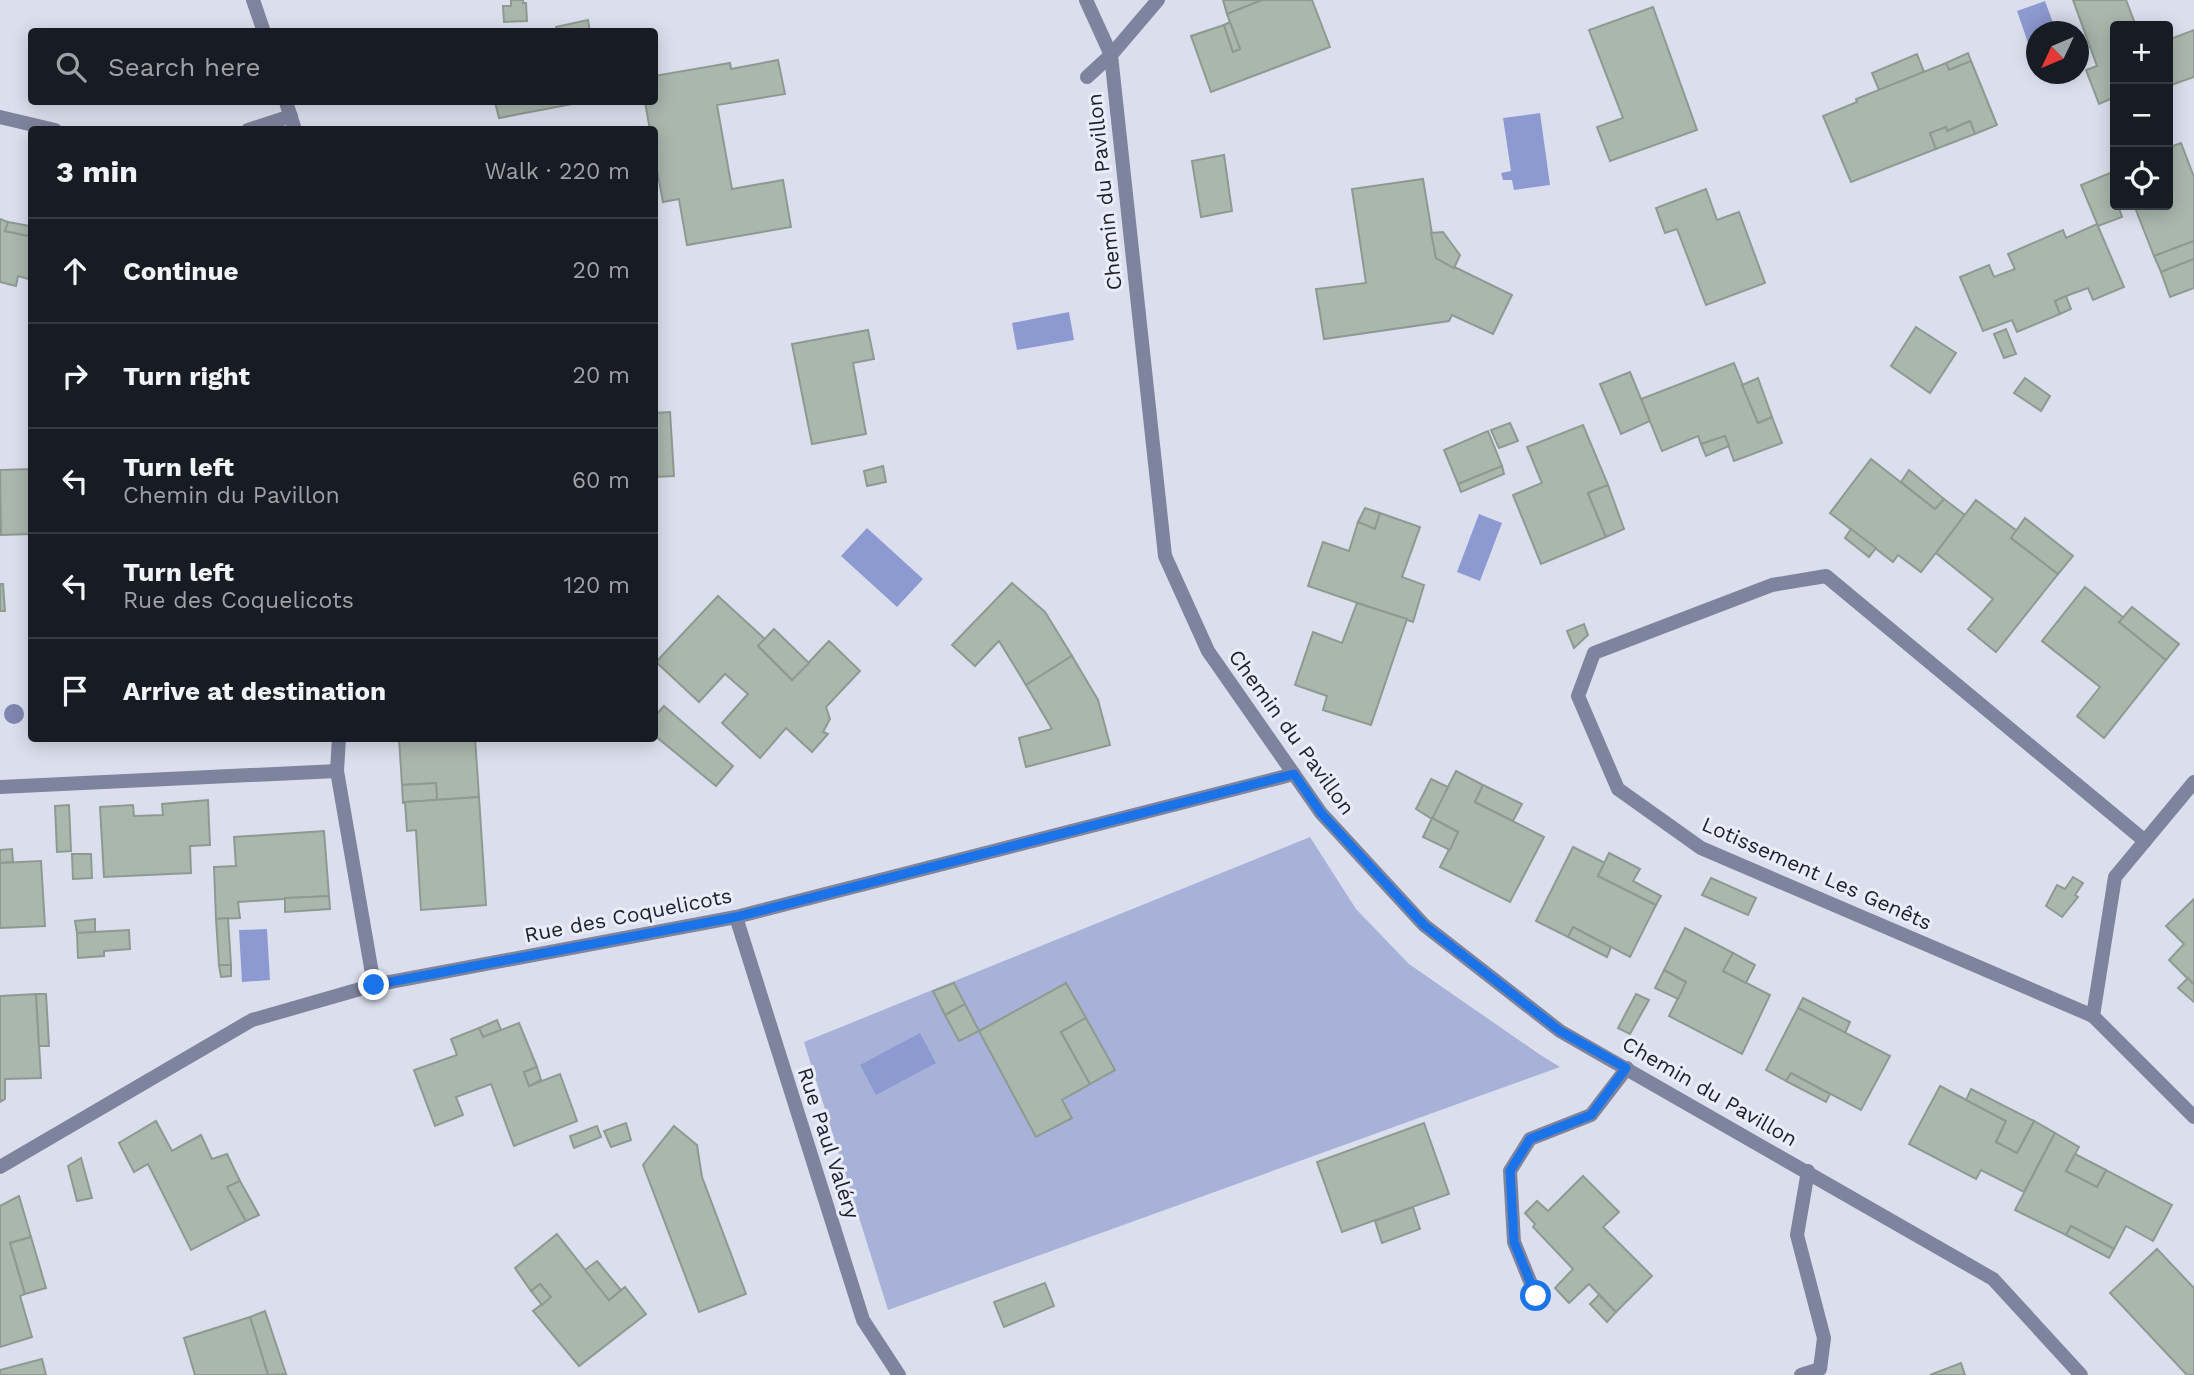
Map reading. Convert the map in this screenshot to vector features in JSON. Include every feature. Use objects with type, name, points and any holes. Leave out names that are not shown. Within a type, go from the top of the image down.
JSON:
[{"type":"street","points":[[254,0],[263,28]]},
{"type":"street","name":"Chemin du Pavillon","points":[[1086,0],[1111,55],[1165,556],[1208,652],[1321,813],[1424,925],[1560,1031],[1993,1279],[2081,1375]]},
{"type":"street","points":[[1087,77],[1111,55],[1158,0]]},
{"type":"street","points":[[274,126],[293,123],[287,105]]},
{"type":"street","points":[[0,117],[38,126]]},
{"type":"street","name":"Lotissement Les Genêts","points":[[2145,841],[1826,576],[1772,585],[1594,653],[1578,696],[1618,789],[1701,848],[2093,1016],[2194,1117]]},
{"type":"street","points":[[339,742],[337,771],[374,985]]},
{"type":"street","points":[[0,788],[337,771]]},
{"type":"street","name":"Rue des Coquelicots","points":[[0,1167],[252,1020],[374,985],[736,917],[1294,774]]},
{"type":"street","points":[[2093,1016],[2115,877],[2194,782]]},
{"type":"street","name":"Rue Paul Valéry","points":[[736,917],[863,1320],[899,1375]]},
{"type":"street","points":[[1536,1296],[1514,1242],[1510,1171],[1530,1139],[1591,1115],[1626,1068]]},
{"type":"street","points":[[1801,1375],[1820,1368],[1824,1338],[1797,1235],[1808,1171]]},
{"type":"shaded area","points":[[2045,1],[2052,21],[2026,21],[2026,37],[2017,11]]},
{"type":"shaded area","points":[[1540,113],[1550,185],[1514,190],[1512,180],[1503,180],[1501,173],[1511,171],[1503,118]]},
{"type":"shaded area","points":[[1069,312],[1074,340],[1017,350],[1012,323]]},
{"type":"shaded area","points":[[1479,514],[1502,523],[1480,581],[1457,572]]},
{"type":"shaded area","points":[[867,528],[923,579],[897,607],[841,556]]},
{"type":"shaded area","points":[[1310,837],[1356,909],[1409,964],[1560,1067],[888,1310],[804,1042]]},
{"type":"shaded area","points":[[267,929],[270,980],[242,982],[239,930]]},
{"type":"shaded area","points":[[920,1033],[936,1063],[876,1095],[860,1065]]},
{"type":"building","points":[[511,0],[523,0],[523,3],[526,3],[527,21],[504,22],[503,6],[511,6]]},
{"type":"building","points":[[1223,0],[1262,0],[1227,14]]},
{"type":"building","points":[[1262,0],[1312,0],[1330,47],[1211,92],[1191,36],[1224,25],[1233,52],[1240,49],[1227,14]]},
{"type":"building","points":[[2073,0],[2126,0],[2134,21],[2110,21],[2110,99],[2099,104],[2089,78],[2089,69],[2097,66],[2089,44],[2089,21],[2081,21]]},
{"type":"building","points":[[1653,7],[1697,130],[1610,161],[1597,127],[1623,118],[1589,30]]},
{"type":"building","points":[[588,20],[589,28],[556,28]]},
{"type":"building","points":[[1230,22],[1240,49],[1233,52],[1224,25]]},
{"type":"building","points":[[2194,30],[2194,77],[2173,84],[2173,84],[2173,38]]},
{"type":"building","points":[[1968,53],[1971,61],[1949,70],[1946,63]]},
{"type":"building","points":[[1917,54],[1924,72],[1879,90],[1872,73]]},
{"type":"building","points":[[778,60],[785,94],[717,105],[732,189],[783,180],[791,227],[687,245],[679,199],[663,202],[658,175],[658,126],[649,126],[646,105],[658,105],[658,75],[730,63],[731,69]]},
{"type":"building","points":[[1971,61],[1997,125],[1975,134],[1970,121],[1947,131],[1946,127],[1930,133],[1936,149],[1851,182],[1823,116],[1857,102],[1856,99],[1946,63],[1949,70]]},
{"type":"building","points":[[496,105],[567,105],[499,118]]},
{"type":"building","points":[[1970,121],[1975,134],[1936,149],[1930,133],[1946,127],[1947,131]]},
{"type":"building","points":[[2181,143],[2194,177],[2194,241],[2154,256],[2136,210],[2173,210],[2173,146]]},
{"type":"building","points":[[1224,155],[1232,211],[1201,217],[1192,161]]},
{"type":"building","points":[[2110,173],[2110,210],[2120,210],[2122,217],[2098,226],[2081,185]]},
{"type":"building","points":[[1423,179],[1436,258],[1512,295],[1493,334],[1452,315],[1449,321],[1324,339],[1316,289],[1366,283],[1352,189]]},
{"type":"building","points":[[1706,189],[1717,220],[1739,212],[1765,283],[1706,305],[1677,229],[1665,233],[1656,208]]},
{"type":"building","points":[[0,219],[8,222],[5,231],[28,236],[28,279],[18,276],[16,286],[0,282]]},
{"type":"building","points":[[8,222],[28,226],[28,236],[5,231]]},
{"type":"building","points":[[2097,224],[2124,287],[2093,300],[2088,288],[2066,296],[2055,301],[2060,314],[2017,332],[2012,320],[1983,331],[1960,277],[1989,265],[1994,277],[2015,269],[2008,254],[2063,230],[2066,238]]},
{"type":"building","points":[[1443,232],[1460,255],[1454,268],[1436,258],[1431,233]]},
{"type":"building","points":[[2194,241],[2194,259],[2161,272],[2154,256]]},
{"type":"building","points":[[2194,259],[2194,288],[2170,297],[2161,272]]},
{"type":"building","points":[[2066,296],[2071,309],[2060,314],[2055,301]]},
{"type":"building","points":[[1916,327],[1956,353],[1930,393],[1891,366]]},
{"type":"building","points":[[2006,329],[2016,354],[2004,358],[1994,334]]},
{"type":"building","points":[[868,330],[874,359],[853,363],[866,434],[812,444],[792,344]]},
{"type":"building","points":[[1734,363],[1758,423],[1772,417],[1782,443],[1734,461],[1725,436],[1701,444],[1698,436],[1662,451],[1641,399]]},
{"type":"building","points":[[1630,372],[1650,421],[1621,434],[1600,384]]},
{"type":"building","points":[[1758,378],[1772,417],[1758,423],[1742,385]]},
{"type":"building","points":[[2025,378],[2050,396],[2041,411],[2014,393]]},
{"type":"building","points":[[670,412],[674,476],[658,477],[658,413]]},
{"type":"building","points":[[1510,423],[1518,441],[1499,448],[1491,430]]},
{"type":"building","points":[[1583,425],[1608,485],[1588,493],[1606,537],[1541,564],[1513,495],[1542,483],[1527,447]]},
{"type":"building","points":[[1488,431],[1502,466],[1458,484],[1444,450]]},
{"type":"building","points":[[1725,436],[1729,446],[1706,456],[1701,444]]},
{"type":"building","points":[[1871,459],[1935,509],[1944,499],[1965,515],[1921,572],[1898,555],[1893,562],[1830,513]]},
{"type":"building","points":[[883,466],[886,482],[867,486],[864,471]]},
{"type":"building","points":[[1502,466],[1504,474],[1461,492],[1458,484]]},
{"type":"building","points":[[28,469],[28,534],[1,535],[0,470]]},
{"type":"building","points":[[1909,470],[1944,499],[1935,509],[1901,482]]},
{"type":"building","points":[[1608,485],[1624,529],[1606,537],[1588,493]]},
{"type":"building","points":[[1976,500],[2017,531],[2011,538],[2058,574],[1996,652],[1968,629],[1993,599],[1936,553]]},
{"type":"building","points":[[1365,508],[1380,513],[1375,529],[1358,522]]},
{"type":"building","points":[[1380,513],[1420,527],[1402,577],[1424,585],[1413,622],[1308,586],[1323,542],[1349,551],[1358,522],[1375,529]]},
{"type":"building","points":[[2025,518],[2073,556],[2058,574],[2011,538]]},
{"type":"building","points":[[1851,529],[1876,548],[1869,557],[1845,538]]},
{"type":"building","points":[[1012,583],[1045,612],[1072,656],[1026,685],[999,641],[975,666],[952,645]]},
{"type":"building","points":[[0,584],[3,584],[5,611],[0,611]]},
{"type":"building","points":[[2085,587],[2124,618],[2119,622],[2166,660],[2104,738],[2077,716],[2100,687],[2042,641]]},
{"type":"building","points":[[718,596],[765,639],[758,646],[792,680],[829,641],[860,671],[826,707],[830,719],[823,732],[828,734],[812,752],[786,728],[760,758],[722,723],[748,694],[725,674],[699,702],[658,664],[658,660]]},
{"type":"building","points":[[1357,603],[1407,619],[1371,725],[1323,710],[1327,696],[1295,685],[1313,632],[1342,643]]},
{"type":"building","points":[[2132,607],[2179,644],[2166,660],[2119,622]]},
{"type":"building","points":[[1584,624],[1588,635],[1574,648],[1567,631]]},
{"type":"building","points":[[774,629],[809,663],[792,680],[758,646]]},
{"type":"building","points":[[1072,656],[1098,700],[1110,745],[1026,767],[1019,738],[1052,729],[1026,685]]},
{"type":"building","points":[[664,706],[733,766],[716,786],[658,738],[658,713]]},
{"type":"building","points":[[399,742],[475,742],[479,797],[437,800],[436,783],[402,785]]},
{"type":"building","points":[[1456,771],[1483,785],[1475,802],[1544,837],[1510,902],[1440,867],[1458,832],[1432,818]]},
{"type":"building","points":[[1431,779],[1448,787],[1432,819],[1416,809]]},
{"type":"building","points":[[436,783],[437,800],[403,803],[402,785]]},
{"type":"building","points":[[1483,785],[1522,804],[1513,821],[1475,802]]},
{"type":"building","points":[[479,797],[486,905],[421,910],[416,830],[407,831],[405,802]]},
{"type":"building","points":[[208,800],[210,845],[190,846],[191,873],[104,877],[100,807],[133,805],[134,816],[163,815],[162,804]]},
{"type":"building","points":[[69,805],[71,851],[57,852],[55,806]]},
{"type":"building","points":[[1432,818],[1458,832],[1450,850],[1423,837]]},
{"type":"building","points":[[324,831],[329,896],[238,902],[240,918],[216,919],[214,867],[236,866],[234,837]]},
{"type":"building","points":[[1573,847],[1605,863],[1598,876],[1656,905],[1630,957],[1573,927],[1568,937],[1536,921]]},
{"type":"building","points":[[12,849],[13,862],[0,863],[0,850]]},
{"type":"building","points":[[1609,853],[1640,869],[1633,881],[1661,896],[1656,905],[1598,876]]},
{"type":"building","points":[[72,854],[91,854],[92,878],[73,879]]},
{"type":"building","points":[[41,861],[45,926],[0,928],[0,863]]},
{"type":"building","points":[[2073,877],[2083,883],[2075,895],[2078,897],[2062,917],[2046,906],[2057,885],[2065,889]]},
{"type":"building","points":[[1711,878],[1756,898],[1748,915],[1702,895]]},
{"type":"building","points":[[329,896],[330,909],[285,912],[285,898]]},
{"type":"building","points":[[2194,899],[2194,985],[2169,960],[2184,944],[2166,926]]},
{"type":"building","points":[[228,918],[231,965],[219,965],[216,919]]},
{"type":"building","points":[[95,919],[95,932],[77,933],[75,921]]},
{"type":"building","points":[[1573,927],[1611,947],[1607,957],[1568,937]]},
{"type":"building","points":[[1685,928],[1733,953],[1723,971],[1770,995],[1742,1054],[1669,1016],[1686,982],[1664,970]]},
{"type":"building","points":[[129,930],[130,949],[104,951],[104,956],[78,958],[77,933]]},
{"type":"building","points":[[1733,953],[1755,965],[1746,983],[1723,971]]},
{"type":"building","points":[[219,965],[231,965],[231,976],[221,977]]},
{"type":"building","points":[[1664,970],[1686,982],[1678,999],[1655,988]]},
{"type":"building","points":[[2188,978],[2194,985],[2194,1002],[2178,988]]},
{"type":"building","points":[[954,983],[965,1004],[945,1015],[933,991]]},
{"type":"building","points":[[1066,983],[1086,1018],[1061,1032],[1090,1084],[1062,1100],[1072,1118],[1036,1137],[979,1031]]},
{"type":"building","points":[[36,994],[41,1078],[5,1079],[5,1099],[0,1102],[0,996]]},
{"type":"building","points":[[36,994],[46,994],[49,1046],[39,1046]]},
{"type":"building","points":[[1636,994],[1649,1000],[1630,1034],[1618,1028]]},
{"type":"building","points":[[1803,998],[1850,1022],[1845,1033],[1798,1008]]},
{"type":"building","points":[[965,1004],[979,1031],[959,1041],[945,1015]]},
{"type":"building","points":[[1798,1008],[1890,1056],[1861,1110],[1791,1073],[1786,1081],[1766,1070]]},
{"type":"building","points":[[1086,1018],[1115,1070],[1090,1084],[1061,1032]]},
{"type":"building","points":[[497,1020],[501,1030],[483,1037],[479,1028]]},
{"type":"building","points":[[519,1023],[537,1067],[524,1072],[529,1086],[560,1074],[577,1121],[514,1146],[491,1084],[456,1097],[463,1115],[435,1126],[414,1070],[457,1055],[451,1039],[479,1028],[483,1037]]},
{"type":"building","points":[[537,1067],[541,1080],[529,1086],[524,1072]]},
{"type":"building","points":[[1791,1073],[1830,1094],[1826,1102],[1786,1081]]},
{"type":"building","points":[[1940,1086],[2006,1121],[1996,1142],[2017,1153],[2034,1121],[2055,1133],[2024,1192],[1981,1170],[1976,1179],[1909,1144]]},
{"type":"building","points":[[1971,1089],[2034,1121],[2017,1153],[1996,1142],[2006,1121],[1966,1100]]},
{"type":"building","points":[[156,1121],[172,1151],[201,1135],[212,1159],[227,1154],[240,1181],[227,1187],[246,1221],[191,1250],[148,1164],[134,1172],[119,1143]]},
{"type":"building","points":[[626,1123],[631,1140],[611,1147],[604,1131]]},
{"type":"building","points":[[1424,1123],[1449,1194],[1342,1232],[1317,1162]]},
{"type":"building","points":[[597,1126],[601,1137],[574,1148],[570,1136]]},
{"type":"building","points":[[674,1126],[697,1145],[702,1177],[746,1294],[699,1312],[643,1165]]},
{"type":"building","points":[[2055,1133],[2079,1147],[2066,1171],[2097,1187],[2106,1170],[2172,1205],[2153,1241],[2126,1226],[2114,1249],[2071,1226],[2066,1235],[2015,1210]]},
{"type":"building","points":[[2075,1154],[2106,1170],[2097,1187],[2066,1171]]},
{"type":"building","points":[[81,1158],[92,1198],[77,1201],[68,1166]]},
{"type":"building","points":[[1583,1176],[1619,1212],[1603,1227],[1652,1276],[1616,1312],[1589,1284],[1569,1303],[1555,1288],[1573,1269],[1533,1227],[1535,1224],[1525,1213],[1537,1201],[1548,1211]]},
{"type":"building","points":[[240,1181],[259,1215],[246,1221],[227,1187]]},
{"type":"building","points":[[19,1196],[31,1237],[10,1243],[25,1294],[20,1296],[32,1337],[0,1347],[0,1206]]},
{"type":"building","points":[[1413,1207],[1420,1229],[1382,1243],[1375,1221]]},
{"type":"building","points":[[2071,1226],[2114,1249],[2109,1258],[2066,1235]]},
{"type":"building","points":[[557,1234],[609,1300],[625,1287],[646,1314],[579,1366],[533,1311],[551,1297],[540,1284],[531,1291],[515,1268]]},
{"type":"building","points":[[31,1237],[46,1288],[25,1294],[10,1243]]},
{"type":"building","points":[[2157,1249],[2194,1288],[2194,1375],[2187,1375],[2110,1293]]},
{"type":"building","points":[[597,1261],[621,1290],[609,1300],[585,1270]]},
{"type":"building","points":[[1045,1283],[1054,1306],[1004,1327],[994,1302]]},
{"type":"building","points":[[540,1284],[551,1297],[542,1305],[531,1291]]},
{"type":"building","points":[[1599,1295],[1616,1312],[1607,1322],[1590,1304]]},
{"type":"building","points":[[265,1311],[286,1374],[268,1375],[250,1317]]},
{"type":"building","points":[[250,1317],[268,1375],[195,1375],[184,1338]]},
{"type":"building","points":[[42,1359],[46,1375],[0,1375],[0,1370]]},
{"type":"building","points":[[1961,1363],[1965,1375],[1930,1375]]},
{"type":"route","points":[[374,985],[736,917],[1294,774],[1321,813],[1424,925],[1560,1031],[1626,1068],[1591,1115],[1530,1139],[1510,1171],[1514,1242],[1536,1296]]}]
